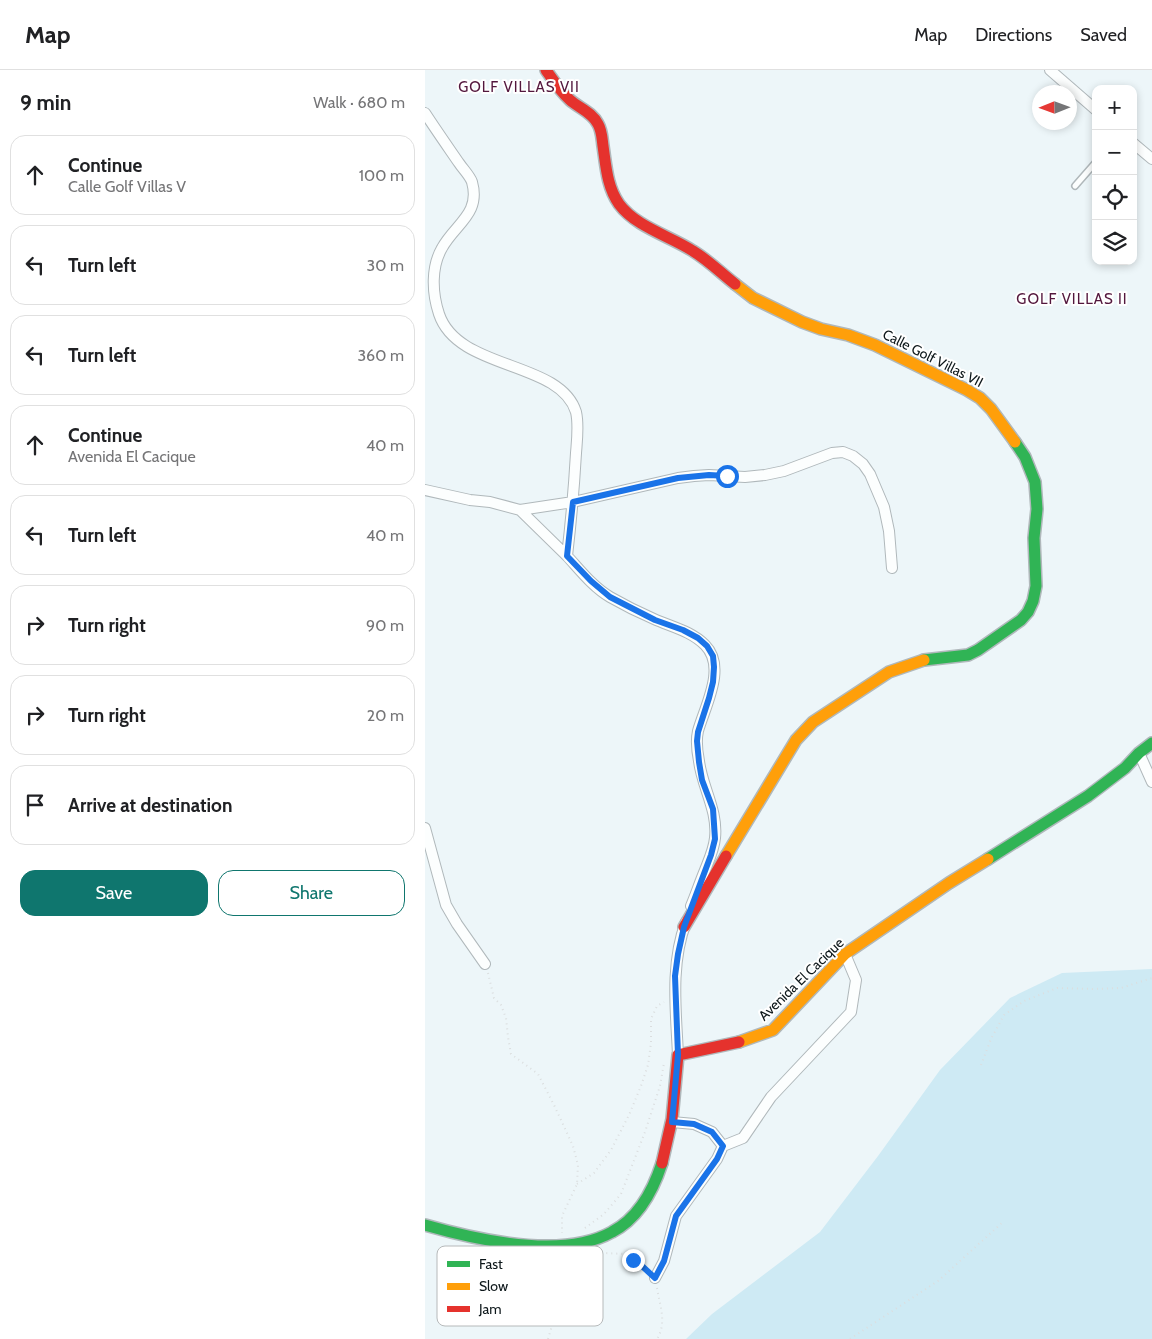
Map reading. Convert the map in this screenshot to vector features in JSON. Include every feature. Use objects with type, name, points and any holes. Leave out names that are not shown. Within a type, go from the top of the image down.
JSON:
[{"type":"street","name":"Calle Golf Villas VII","points":[[546,70],[562,92],[592,116],[599,125],[603,135],[607,175],[611,190],[620,205],[633,217],[649,228],[693,251],[753,298],[802,322],[875,345],[980,398],[991,408],[1025,457],[1035,482],[1037,509],[1034,538],[1036,586],[1033,601],[1021,620],[968,655],[921,660],[889,672],[813,722],[796,740],[684,927]]},
{"type":"street","points":[[1049,70],[1092,107]]},
{"type":"street","points":[[425,113],[471,180],[474,194],[473,206],[443,246],[437,259],[434,274],[435,298],[444,326],[453,337],[467,347],[552,384],[564,392],[572,402],[576,414],[577,430],[573,502],[567,556]]},
{"type":"street","points":[[1137,146],[1152,158]]},
{"type":"street","points":[[425,490],[470,500],[490,502],[520,510],[573,502],[678,478],[709,475],[745,478],[765,475],[784,471],[832,453],[843,452],[853,456],[863,464],[870,474],[883,507],[889,531],[893,568]]},
{"type":"street","points":[[425,1225],[476,1238],[513,1243],[564,1245],[595,1240],[617,1230],[642,1207],[661,1168],[672,1122],[678,1055],[675,976],[678,954],[684,927],[711,855],[715,839],[713,809],[702,780],[697,741],[713,682],[713,656],[707,646],[698,638],[683,630],[655,620],[610,597],[591,581],[520,510]]},
{"type":"street","name":"Avenida El Cacique","points":[[678,1055],[739,1043],[773,1030],[845,954],[949,883],[1088,796],[1125,768],[1152,743]]},
{"type":"street","points":[[1139,753],[1152,782]]},
{"type":"street","points":[[425,828],[446,905],[485,964]]},
{"type":"street","points":[[655,1278],[664,1261],[676,1216],[717,1159],[723,1146],[743,1138],[771,1097],[851,1012],[855,980],[845,954]]},
{"type":"street","points":[[672,1122],[694,1124],[712,1132],[723,1146]]},
{"type":"lane","points":[[1075,186],[1092,167]]},
{"type":"path","points":[[485,964],[494,998],[501,1005],[506,1018],[507,1037],[511,1054],[538,1074],[573,1146],[578,1166],[577,1184],[562,1216],[561,1231],[564,1245]]},
{"type":"path","points":[[981,1066],[991,1039],[1004,1015],[1024,1001],[1057,988],[1093,990],[1121,988],[1152,978]]},
{"type":"path","points":[[577,1184],[594,1173],[611,1150],[629,1115],[648,1065],[651,1043],[651,1020],[657,1006],[666,1001],[676,999]]},
{"type":"path","points":[[582,1230],[589,1227],[604,1214],[621,1194],[645,1132],[660,1086],[665,1057]]},
{"type":"path","points":[[850,1339],[938,1281],[1004,1221]]},
{"type":"path","points":[[561,1231],[568,1231]]},
{"type":"path","points":[[603,1253],[625,1254],[655,1278],[663,1318],[662,1331],[657,1339]]},
{"type":"path","points":[[548,1339],[552,1326]]},
{"type":"shaded area","points":[[1152,969],[1152,1339],[686,1339],[712,1314],[820,1232],[940,1070],[1010,998],[1062,973]]},
{"type":"traffic: fast","points":[[924,660],[968,655],[978,650],[1021,620],[1028,612],[1033,601],[1036,586],[1034,538],[1037,509],[1035,482],[1025,457],[1015,442]]},
{"type":"traffic: fast","points":[[988,859],[1088,796],[1125,768],[1152,743]]},
{"type":"traffic: fast","points":[[425,1225],[469,1236],[519,1245],[569,1245],[592,1240],[612,1232],[630,1219],[644,1203],[662,1163]]},
{"type":"traffic: slow","points":[[735,284],[753,298],[802,322],[875,345],[967,390],[980,398],[991,409],[1015,442]]},
{"type":"traffic: slow","points":[[726,856],[796,740],[813,722],[889,672],[924,660]]},
{"type":"traffic: slow","points":[[739,1042],[773,1030],[845,954],[949,883],[988,859]]},
{"type":"traffic: jam","points":[[546,70],[566,97],[589,113],[598,124],[602,135],[609,183],[619,204],[626,212],[644,225],[699,255],[735,284]]},
{"type":"traffic: jam","points":[[684,927],[726,856]]},
{"type":"traffic: jam","points":[[662,1163],[672,1119],[678,1055],[739,1042]]},
{"type":"district","name":"GOLF VILLAS VII","points":[[519,87]]},
{"type":"district","name":"GOLF VILLAS II","points":[[1072,299]]},
{"type":"route","points":[[633,1260],[655,1278],[664,1261],[676,1216],[717,1159],[723,1146],[712,1132],[694,1124],[672,1122],[678,1055],[675,976],[678,954],[684,927],[711,855],[715,839],[713,809],[702,780],[697,741],[713,682],[714,667],[713,656],[707,646],[698,638],[683,630],[655,620],[610,597],[600,590],[567,556],[573,502],[678,478],[709,475],[727,476]]}]
